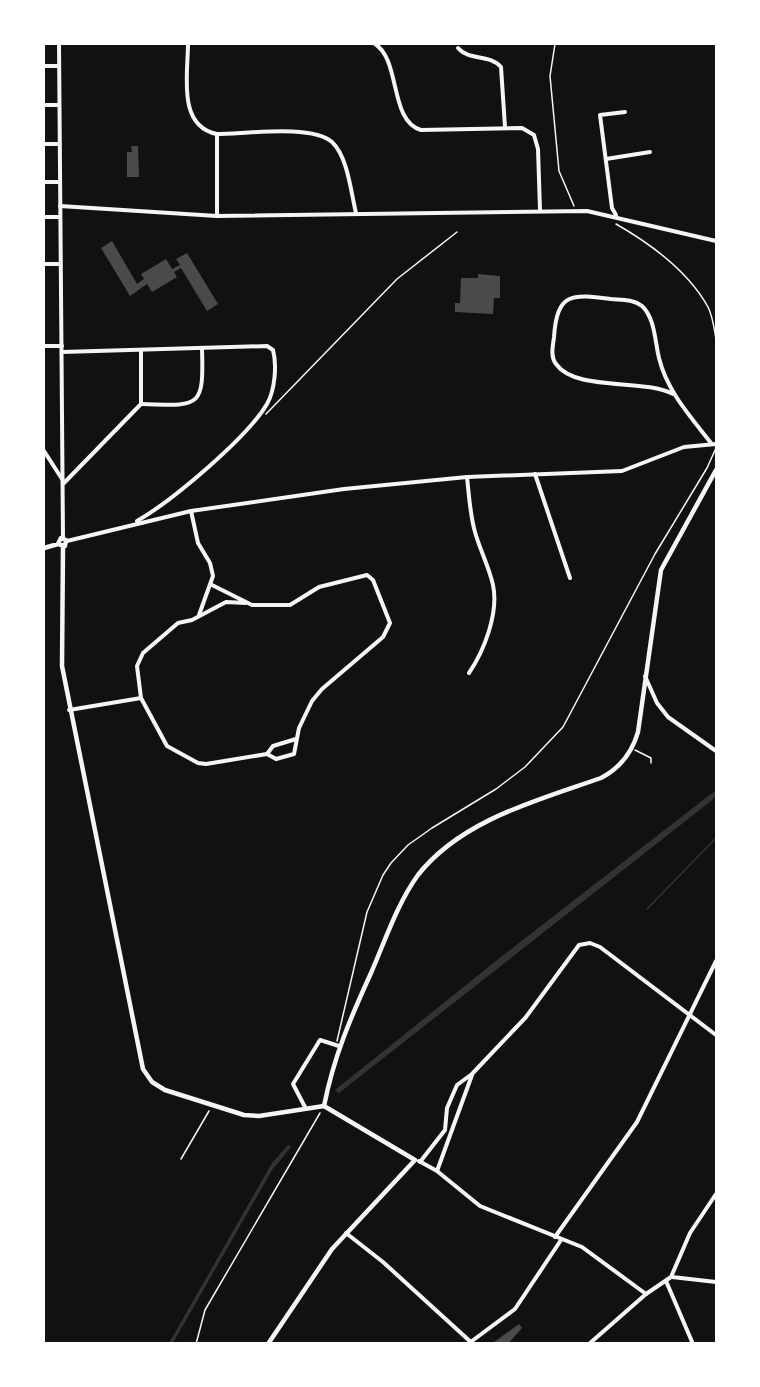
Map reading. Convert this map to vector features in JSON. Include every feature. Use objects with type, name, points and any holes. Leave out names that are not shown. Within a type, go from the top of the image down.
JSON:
[{"type":"street","points":[[58,44],[65,540]]},
{"type":"street","points":[[188,44],[190,116],[204,130],[217,134],[305,132],[332,142],[338,152],[356,213]]},
{"type":"street","points":[[375,44],[385,54],[405,118],[413,127],[421,130],[505,127],[527,129],[536,139],[540,210]]},
{"type":"street","points":[[458,48],[466,54],[494,61],[501,67],[505,127]]},
{"type":"street","points":[[44,66],[59,66]]},
{"type":"street","points":[[44,105],[59,105]]},
{"type":"street","points":[[616,216],[612,208],[600,115],[625,112]]},
{"type":"street","points":[[217,134],[217,216]]},
{"type":"street","points":[[44,144],[59,144]]},
{"type":"street","points":[[606,159],[650,152]]},
{"type":"street","points":[[44,182],[60,182]]},
{"type":"street","points":[[60,206],[217,216],[577,211],[616,216],[717,241]]},
{"type":"street","points":[[44,217],[60,217]]},
{"type":"street","points":[[44,264],[60,264]]},
{"type":"street","points":[[673,394],[657,388],[579,378],[565,372],[552,355],[555,316],[559,307],[579,295],[629,301],[641,306],[651,320],[661,367],[673,394],[711,443],[717,446]]},
{"type":"street","points":[[44,346],[62,346]]},
{"type":"street","points":[[62,352],[267,346],[273,350],[271,395],[264,408],[193,480],[160,506],[129,524]]},
{"type":"street","points":[[141,404],[183,405],[195,398],[203,386],[202,348]]},
{"type":"street","points":[[64,483],[141,404],[141,350]]},
{"type":"street","points":[[646,1294],[584,1249],[480,1206],[437,1170],[324,1106],[256,1116],[212,1106],[158,1086],[147,1076],[141,1064],[69,710],[62,666],[61,545],[59,540],[191,511],[344,489],[467,477],[622,471],[675,450],[711,443]]},
{"type":"street","points":[[44,452],[64,483]]},
{"type":"street","points":[[324,1106],[339,1046],[403,900],[427,866],[465,835],[492,818],[608,775],[621,765],[632,748],[638,732],[661,570],[717,470]]},
{"type":"street","points":[[534,474],[570,578]]},
{"type":"street","points":[[467,477],[475,532],[491,579],[494,597],[487,636],[469,673]]},
{"type":"street","points":[[191,511],[199,546],[212,567],[212,585],[198,616]]},
{"type":"street","points":[[44,548],[61,545]]},
{"type":"street","points":[[367,575],[373,580],[390,623],[387,633],[319,693],[304,715],[296,739],[295,752],[291,756],[276,759],[267,754],[206,764],[194,761],[167,746],[141,698],[137,666],[140,656],[174,625],[198,616],[226,602],[264,606],[290,605],[319,587],[367,575]]},
{"type":"street","points":[[212,585],[246,603]]},
{"type":"street","points":[[645,676],[657,703],[668,717],[717,751]]},
{"type":"street","points":[[69,710],[141,698]]},
{"type":"street","points":[[267,754],[273,746],[296,739]]},
{"type":"street","points":[[268,1344],[326,1257],[346,1233],[418,1161],[445,1130],[447,1108],[457,1085],[472,1074],[526,1017],[571,952],[579,945],[590,943],[600,947],[717,1035]]},
{"type":"street","points":[[555,1237],[637,1122],[717,961]]},
{"type":"street","points":[[306,1109],[292,1084],[320,1040],[339,1046]]},
{"type":"street","points":[[437,1170],[472,1074]]},
{"type":"street","points":[[589,1344],[646,1294],[671,1277],[690,1233],[717,1194]]},
{"type":"street","points":[[346,1233],[383,1262],[473,1342],[515,1309],[561,1240]]},
{"type":"street","points":[[671,1277],[717,1282]]},
{"type":"street","points":[[666,1281],[693,1344]]},
{"type":"path","points":[[555,44],[550,76],[559,171],[577,211]]},
{"type":"path","points":[[612,221],[652,247],[681,273],[708,308],[717,339]]},
{"type":"path","points":[[264,416],[397,279],[457,232]]},
{"type":"path","points":[[339,1046],[336,1040],[363,926],[383,875],[408,845],[445,819],[502,785],[546,748],[563,727],[655,554],[707,468],[717,446]]},
{"type":"path","points":[[632,748],[651,758],[651,763]]},
{"type":"path","points":[[181,1160],[212,1106]]},
{"type":"path","points":[[196,1344],[205,1310],[324,1106]]},
{"type":"shaded area","points":[[716,790],[716,796],[711,801],[339,1093],[335,1090],[506,953]]},
{"type":"shaded area","points":[[288,1145],[291,1147],[272,1170],[173,1343],[169,1343],[272,1163]]},
{"type":"building","points":[[131,146],[138,146],[139,177],[127,177],[127,152],[132,152]]},
{"type":"building","points":[[112,241],[137,284],[144,279],[141,274],[166,259],[172,269],[180,265],[176,259],[187,253],[218,304],[207,311],[181,268],[174,272],[177,277],[152,292],[147,284],[130,296],[101,248]]},
{"type":"building","points":[[478,274],[500,276],[500,298],[494,298],[493,314],[455,312],[455,303],[460,303],[461,278],[478,278]]},
{"type":"building","points":[[519,1324],[522,1328],[508,1344],[494,1342]]},
{"type":"waterway","points":[[647,909],[716,838]]}]
